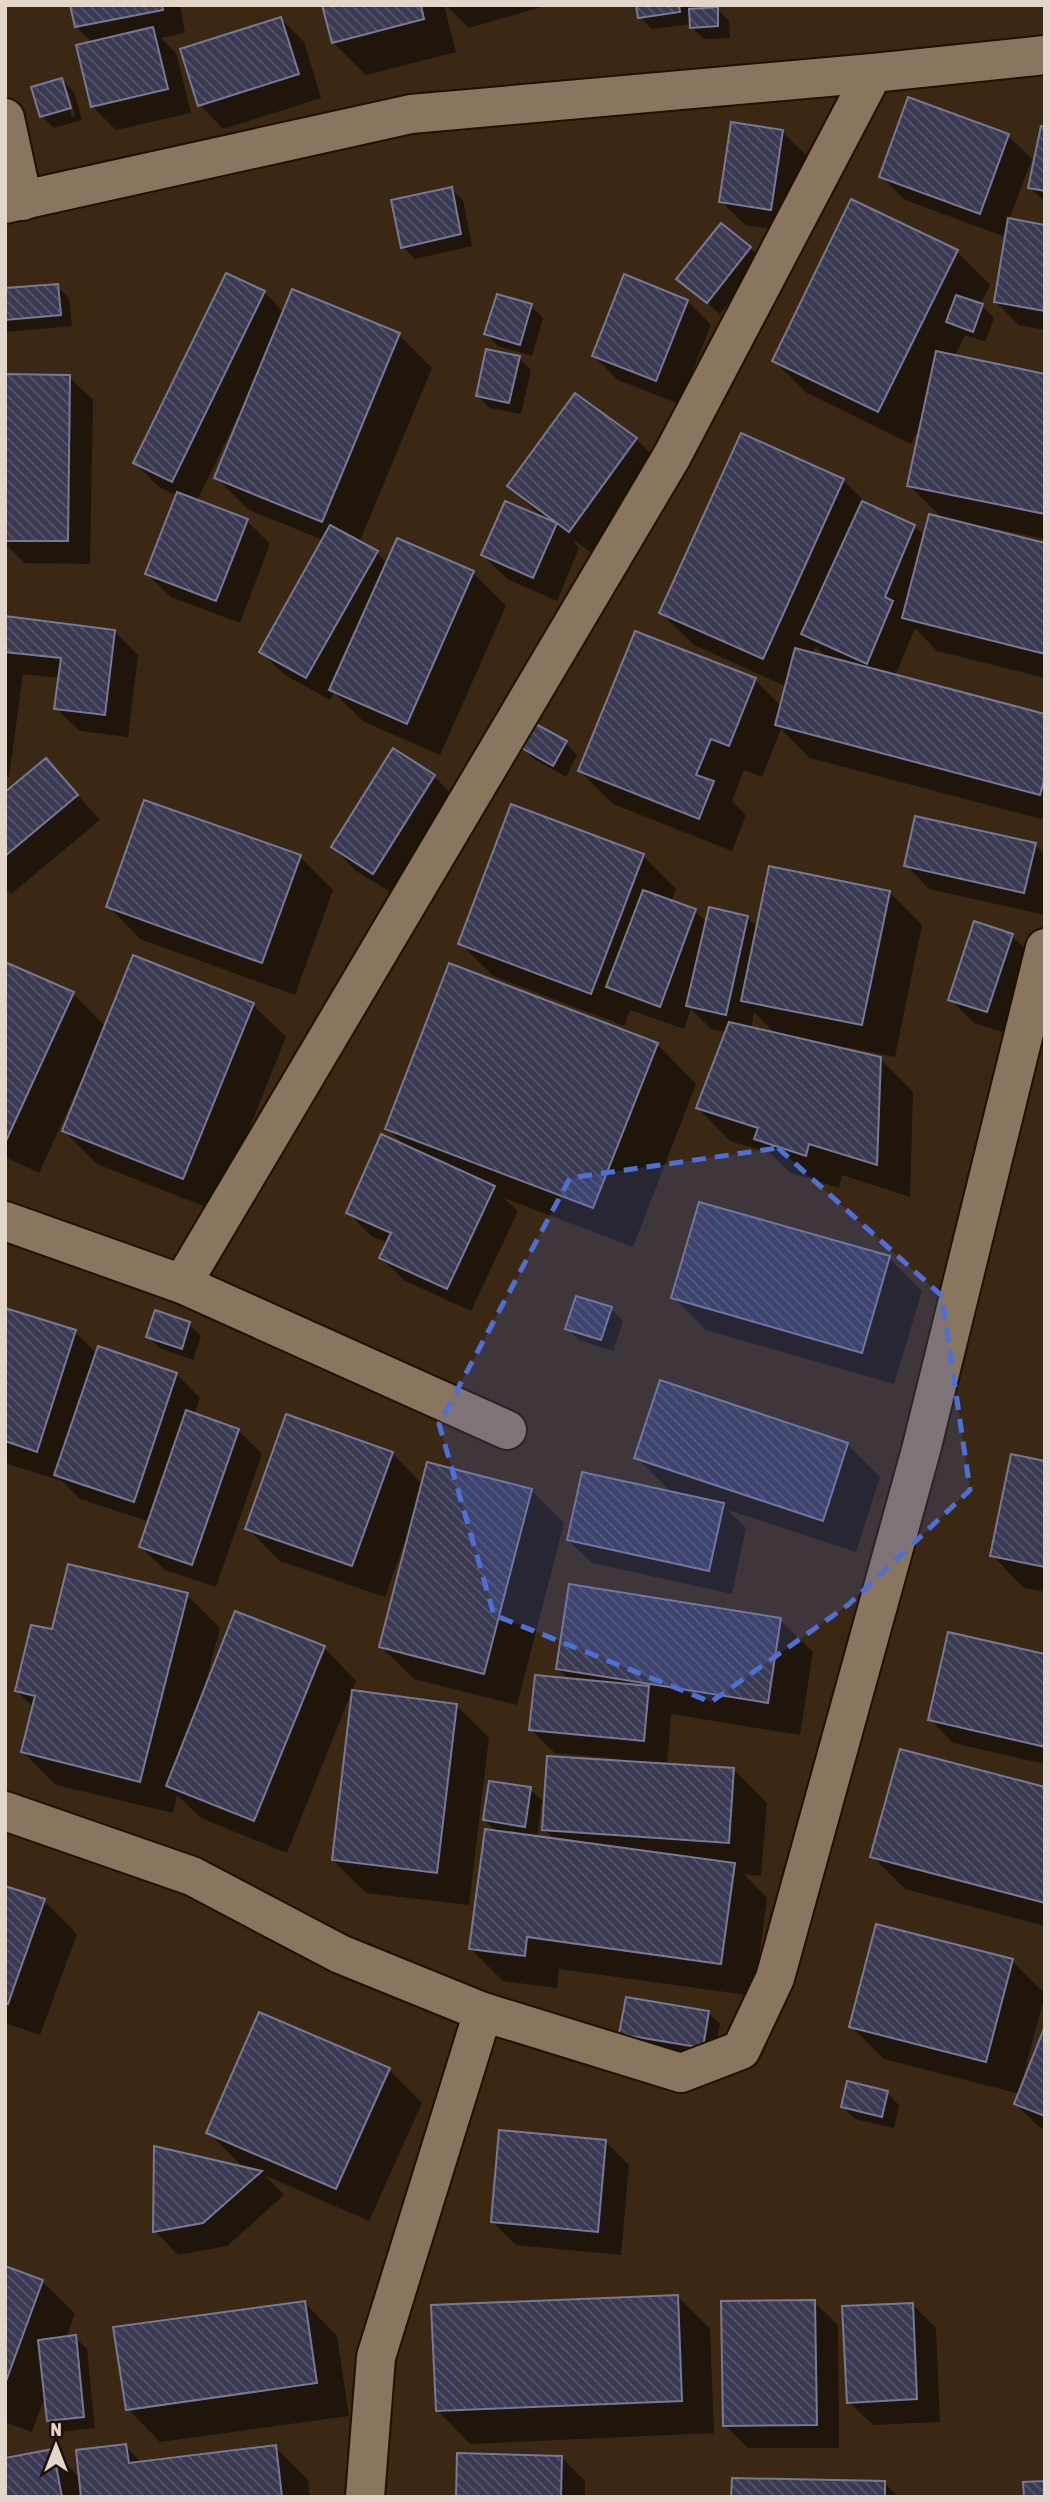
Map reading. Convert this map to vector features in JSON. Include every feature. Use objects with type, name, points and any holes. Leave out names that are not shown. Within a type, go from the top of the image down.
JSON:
[{"type":"street","points":[[5,118],[14,202],[411,114],[1045,55]]},
{"type":"street","points":[[182,1284],[672,456],[873,73]]},
{"type":"street","points":[[5,1811],[192,1876],[341,1954],[483,2012],[681,2073],[741,2050],[775,1978],[917,1463],[1045,948]]},
{"type":"street","points":[[5,1221],[182,1284],[506,1430]]},
{"type":"street","points":[[365,2497],[376,2357],[483,2012]]},
{"type":"highlighted area","points":[[778,1148],[942,1296],[970,1490],[848,1605],[711,1702],[494,1615],[439,1424],[570,1178]]},
{"type":"building","points":[[70,5],[162,5],[163,10],[75,27]]},
{"type":"building","points":[[322,5],[421,5],[424,19],[332,43]]},
{"type":"building","points":[[636,5],[679,5],[680,12],[638,18]]},
{"type":"building","points":[[718,7],[718,26],[690,28],[689,9]]},
{"type":"building","points":[[281,17],[299,74],[198,106],[180,49]]},
{"type":"building","points":[[153,27],[168,89],[91,107],[76,45]]},
{"type":"building","points":[[62,78],[71,108],[40,117],[31,87]]},
{"type":"building","points":[[908,97],[1009,134],[980,214],[879,177]]},
{"type":"building","points":[[731,122],[783,130],[771,210],[719,202]]},
{"type":"building","points":[[1041,126],[1045,127],[1045,191],[1028,188]]},
{"type":"building","points":[[452,187],[461,234],[401,248],[391,200]]},
{"type":"building","points":[[851,199],[958,250],[878,412],[772,361]]},
{"type":"building","points":[[1008,218],[1045,225],[1045,311],[994,302]]},
{"type":"building","points":[[721,223],[751,247],[707,303],[676,279]]},
{"type":"building","points":[[226,273],[265,291],[172,482],[133,463]]},
{"type":"building","points":[[624,274],[688,300],[656,381],[592,356]]},
{"type":"building","points":[[58,284],[61,315],[5,320],[5,288]]},
{"type":"building","points":[[292,289],[400,333],[322,522],[214,478]]},
{"type":"building","points":[[497,294],[532,304],[520,345],[484,334]]},
{"type":"building","points":[[956,295],[983,304],[973,332],[946,322]]},
{"type":"building","points":[[486,349],[520,356],[509,403],[476,396]]},
{"type":"building","points":[[936,351],[1045,374],[1045,514],[907,486]]},
{"type":"building","points":[[5,374],[70,375],[68,541],[5,541]]},
{"type":"building","points":[[575,393],[637,438],[569,532],[507,486]]},
{"type":"building","points":[[741,433],[844,479],[763,659],[659,613]]},
{"type":"building","points":[[177,492],[248,519],[216,601],[145,574]]},
{"type":"building","points":[[505,501],[557,523],[533,578],[481,555]]},
{"type":"building","points":[[862,501],[915,525],[885,597],[893,601],[867,664],[801,634]]},
{"type":"building","points":[[929,514],[1045,543],[1045,654],[902,618]]},
{"type":"building","points":[[330,525],[378,551],[306,678],[259,652]]},
{"type":"building","points":[[397,538],[474,571],[407,724],[329,690]]},
{"type":"building","points":[[5,616],[115,630],[105,715],[54,709],[61,658],[5,652]]},
{"type":"building","points":[[635,631],[756,678],[729,746],[711,739],[696,775],[714,781],[699,819],[578,771]]},
{"type":"building","points":[[795,648],[1045,714],[1045,777],[1040,795],[775,725]]},
{"type":"building","points":[[534,723],[567,741],[553,766],[520,747]]},
{"type":"building","points":[[393,748],[435,775],[373,874],[331,847]]},
{"type":"building","points":[[46,758],[78,795],[5,856],[5,792]]},
{"type":"building","points":[[144,800],[301,855],[262,963],[106,907]]},
{"type":"building","points":[[511,804],[644,854],[591,994],[458,944]]},
{"type":"building","points":[[915,816],[1036,843],[1024,893],[904,866]]},
{"type":"building","points":[[769,866],[890,891],[862,1025],[741,1001]]},
{"type":"building","points":[[643,890],[696,909],[660,1007],[606,987]]},
{"type":"building","points":[[709,907],[748,916],[726,1015],[686,1006]]},
{"type":"building","points":[[974,921],[1013,934],[987,1012],[948,1000]]},
{"type":"building","points":[[133,955],[254,1003],[183,1179],[62,1131]]},
{"type":"building","points":[[5,962],[74,992],[6,1141],[5,1141]]},
{"type":"building","points":[[449,963],[658,1043],[593,1208],[385,1129]]},
{"type":"building","points":[[729,1022],[881,1057],[877,1165],[809,1144],[806,1156],[754,1139],[758,1128],[696,1108]]},
{"type":"building","points":[[381,1134],[495,1186],[447,1289],[379,1258],[391,1233],[346,1213]]},
{"type":"building","points":[[699,1202],[890,1256],[862,1353],[671,1298]]},
{"type":"building","points":[[576,1296],[612,1307],[601,1340],[565,1329]]},
{"type":"building","points":[[5,1308],[76,1330],[37,1452],[5,1441]]},
{"type":"building","points":[[155,1310],[190,1322],[182,1349],[146,1337]]},
{"type":"building","points":[[98,1346],[177,1373],[134,1502],[54,1475]]},
{"type":"building","points":[[660,1380],[848,1443],[823,1521],[634,1458]]},
{"type":"building","points":[[186,1410],[239,1429],[192,1565],[139,1547]]},
{"type":"building","points":[[286,1414],[393,1452],[352,1566],[245,1529]]},
{"type":"building","points":[[1011,1454],[1045,1461],[1045,1567],[990,1556]]},
{"type":"building","points":[[427,1462],[532,1489],[484,1674],[379,1647]]},
{"type":"building","points":[[582,1472],[724,1503],[709,1571],[567,1540]]},
{"type":"building","points":[[68,1564],[188,1593],[140,1782],[21,1752],[35,1696],[15,1691],[31,1625],[52,1629]]},
{"type":"building","points":[[569,1584],[781,1618],[768,1703],[556,1669]]},
{"type":"building","points":[[235,1611],[325,1646],[254,1821],[166,1786]]},
{"type":"building","points":[[948,1632],[1045,1654],[1045,1747],[928,1720]]},
{"type":"building","points":[[535,1675],[649,1686],[644,1741],[529,1730]]},
{"type":"building","points":[[352,1690],[457,1704],[437,1873],[332,1860]]},
{"type":"building","points":[[900,1749],[1045,1787],[1045,1903],[870,1857]]},
{"type":"building","points":[[547,1756],[734,1768],[729,1843],[542,1830]]},
{"type":"building","points":[[489,1781],[531,1787],[525,1827],[483,1820]]},
{"type":"building","points":[[485,1829],[735,1863],[721,1964],[527,1937],[525,1956],[469,1949]]},
{"type":"building","points":[[5,1886],[45,1899],[8,2004],[5,2003]]},
{"type":"building","points":[[876,1924],[1013,1959],[986,2062],[849,2027]]},
{"type":"building","points":[[626,1997],[709,2011],[703,2048],[619,2034]]},
{"type":"building","points":[[259,2012],[390,2068],[336,2189],[206,2133]]},
{"type":"building","points":[[1045,2026],[1045,2116],[1014,2104]]},
{"type":"building","points":[[847,2081],[888,2091],[882,2117],[841,2107]]},
{"type":"building","points":[[499,2130],[606,2140],[598,2232],[491,2222]]},
{"type":"building","points":[[154,2146],[262,2171],[203,2223],[153,2232]]},
{"type":"building","points":[[5,2266],[43,2280],[5,2384]]},
{"type":"building","points":[[678,2295],[682,2401],[436,2411],[431,2305]]},
{"type":"building","points":[[815,2300],[817,2425],[723,2426],[721,2301]]},
{"type":"building","points":[[305,2301],[317,2383],[126,2410],[113,2327]]},
{"type":"building","points":[[913,2303],[917,2399],[847,2403],[842,2306]]},
{"type":"building","points":[[76,2335],[84,2417],[47,2421],[38,2340]]},
{"type":"building","points":[[126,2444],[129,2463],[276,2445],[282,2497],[81,2497],[76,2450]]},
{"type":"building","points":[[53,2449],[62,2497],[5,2497],[5,2458]]},
{"type":"building","points":[[457,2453],[562,2456],[561,2497],[456,2497]]},
{"type":"building","points":[[732,2478],[885,2481],[885,2497],[731,2497]]},
{"type":"building","points":[[1045,2481],[1045,2497],[1024,2497],[1023,2482]]}]
